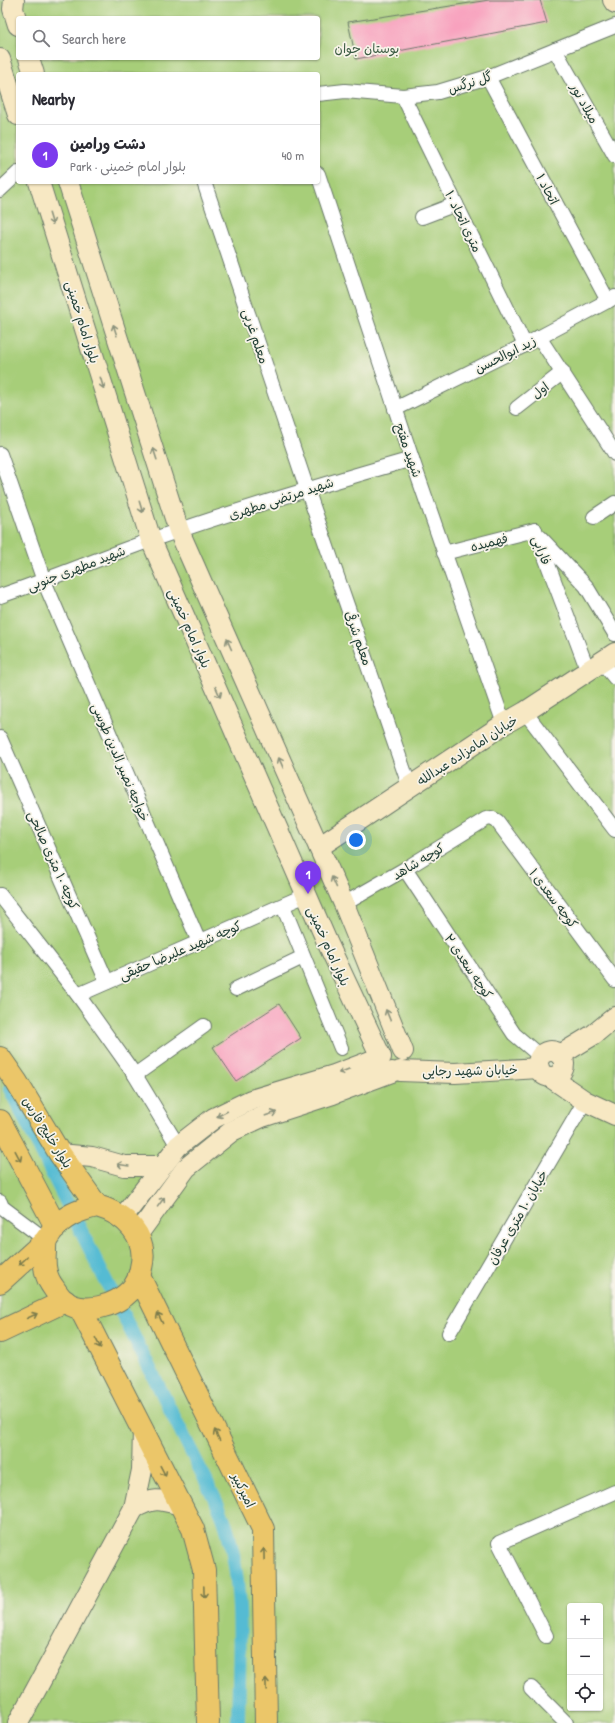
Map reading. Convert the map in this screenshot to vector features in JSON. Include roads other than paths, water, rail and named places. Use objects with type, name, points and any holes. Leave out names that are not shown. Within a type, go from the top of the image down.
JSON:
[{"type":"main road","points":[[14,0],[13,10],[16,19]]},
{"type":"main road","points":[[0,59],[16,109]]},
{"type":"main road","points":[[29,60],[33,72]]},
{"type":"main road","name":"بلوار امام خمینی","points":[[40,184],[151,540],[306,895],[396,1062]]},
{"type":"main road","points":[[69,184],[179,531],[344,904],[396,1062]]},
{"type":"main road","name":"خیابان امامزاده عبدالله","points":[[319,848],[504,724],[602,662]]},
{"type":"main road","name":"خیابان شهید رجایی","points":[[396,1062],[455,1073],[551,1065],[615,1017]]},
{"type":"main road","name":"بلوار خلیج فارس","points":[[0,1058],[16,1080],[60,1154],[69,1220]]},
{"type":"main road","points":[[123,1217],[178,1146],[214,1118],[251,1100],[334,1074],[396,1062]]},
{"type":"main road","points":[[138,1234],[186,1168],[232,1131],[262,1117],[333,1094],[396,1062]]},
{"type":"main road","points":[[551,1065],[592,1094],[600,1108]]},
{"type":"main road","points":[[0,1122],[69,1220]]},
{"type":"main road","points":[[60,1154],[92,1157],[124,1166],[162,1166]]},
{"type":"main road","points":[[0,1282],[69,1220],[111,1210],[123,1217],[138,1234],[142,1248],[143,1263],[139,1276],[132,1289],[115,1301],[94,1308],[72,1304],[0,1332]]},
{"type":"main road","points":[[69,1220],[44,1257],[46,1271],[55,1290],[72,1304],[143,1430],[193,1528],[204,1570],[208,1723]]},
{"type":"main road","name":"امیرکبیر","points":[[139,1276],[263,1529],[266,1723]]},
{"type":"main road","points":[[18,1723],[134,1508],[142,1470],[143,1430]]},
{"type":"main road","points":[[134,1508],[148,1501],[159,1499],[181,1505]]},
{"type":"street","name":"گل نرگس","points":[[320,94],[345,91],[403,96],[438,92],[488,77],[615,26]]},
{"type":"street","name":"میلاد نور","points":[[555,50],[615,156]]},
{"type":"street","name":"اتحاد ۱","points":[[488,77],[611,299]]},
{"type":"street","name":"۱۰ متری اتحاد","points":[[403,96],[525,345]]},
{"type":"street","points":[[0,190],[16,175]]},
{"type":"street","name":"شهید مفتح","points":[[320,180],[395,409],[504,724]]},
{"type":"street","name":"معلم غربی","points":[[205,184],[307,489]]},
{"type":"street","points":[[422,217],[456,204]]},
{"type":"street","name":"زید ابوالحسن","points":[[395,409],[525,345],[611,299]]},
{"type":"street","points":[[539,337],[615,454]]},
{"type":"street","name":"اول","points":[[517,408],[563,372]]},
{"type":"street","name":"خواجه نصیر الدین طوسی","points":[[0,454],[44,581],[199,942]]},
{"type":"street","name":"شهید مرتضی مطهری","points":[[151,540],[307,489],[412,459]]},
{"type":"street","name":"معلم شرقی","points":[[307,489],[410,788]]},
{"type":"street","points":[[594,517],[615,503]]},
{"type":"street","name":"فهمیده","points":[[444,553],[535,530]]},
{"type":"street","name":"فارابی","points":[[535,530],[586,586],[615,634]]},
{"type":"street","name":"فارابی","points":[[535,530],[602,662],[615,678]]},
{"type":"street","name":"شهید مطهری جنوبی","points":[[0,596],[44,581],[151,540]]},
{"type":"street","points":[[525,712],[615,830]]},
{"type":"street","name":"کوچه ۱۰ متری صالحی","points":[[0,738],[107,982]]},
{"type":"street","name":"کوچه شاهد","points":[[344,904],[405,869],[486,819],[491,818]]},
{"type":"street","name":"کوچه سعدی ۱","points":[[491,818],[497,821],[615,980]]},
{"type":"street","name":"کوچه سعدی ۲","points":[[405,869],[514,1034],[551,1065]]},
{"type":"street","points":[[0,895],[78,995],[135,1075],[178,1146]]},
{"type":"street","name":"کوچه شهید علیرضا حقیقی","points":[[78,995],[306,895]]},
{"type":"street","points":[[283,906],[342,1048]]},
{"type":"street","points":[[236,989],[303,957]]},
{"type":"street","points":[[135,1075],[204,1026]]},
{"type":"street","name":"خیابان ۱۰ متری عرفان","points":[[449,1332],[600,1108]]},
{"type":"street","points":[[0,1202],[2,1206],[69,1220]]},
{"type":"street","points":[[546,1636],[499,1543],[615,1492]]},
{"type":"street","points":[[531,1688],[566,1723]]},
{"type":"waterway","points":[[10,1089],[220,1509],[224,1520],[232,1549],[236,1573],[240,1624],[238,1723]]},
{"type":"place","name":"دشت ورامین","points":[[308,894]]},
{"type":"park label","name":"بوستان جوان","points":[[367,48]]}]
